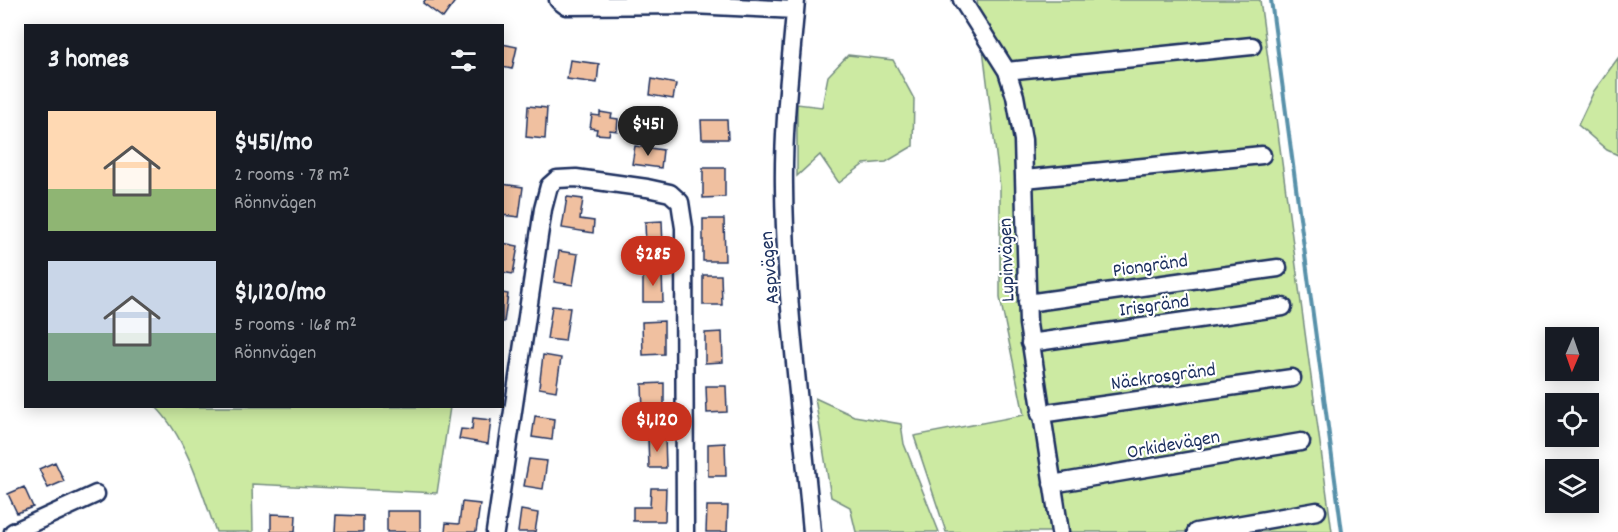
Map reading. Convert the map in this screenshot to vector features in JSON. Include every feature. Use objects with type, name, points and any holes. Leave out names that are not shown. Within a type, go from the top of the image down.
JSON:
[{"type":"street","points":[[558,0],[566,6],[731,3],[796,5]]},
{"type":"street","name":"Lupinvägen","points":[[962,0],[1007,71],[1015,96],[1023,140],[1030,343],[1060,532]]},
{"type":"street","name":"Aspvägen","points":[[796,5],[784,149],[784,200],[812,532]]},
{"type":"street","points":[[1007,71],[1251,46]]},
{"type":"street","points":[[1025,179],[1262,155]]},
{"type":"street","points":[[495,532],[543,209],[549,186],[563,177],[647,188],[670,194],[680,202],[684,228],[685,532]]},
{"type":"street","name":"Piongränd","points":[[1027,303],[1278,268]]},
{"type":"street","name":"Irisgränd","points":[[1030,343],[1283,307]]},
{"type":"street","name":"Näckrosgränd","points":[[1040,414],[1292,378]]},
{"type":"street","name":"Orkidevägen","points":[[1052,484],[1301,442]]},
{"type":"street","points":[[13,532],[96,494]]},
{"type":"street","points":[[1196,532],[1317,511]]},
{"type":"green space","points":[[977,0],[1260,0],[1332,532],[946,532],[914,436],[1024,415],[1000,298],[1000,187]]},
{"type":"green space","points":[[848,55],[893,60],[914,99],[913,146],[886,162],[864,164],[839,183],[820,155],[797,176],[797,104],[822,107],[828,76]]},
{"type":"green space","points":[[1618,58],[1618,155],[1607,150],[1578,125],[1594,91]]},
{"type":"green space","points":[[815,398],[854,416],[901,424],[904,444],[939,532],[856,532],[850,507],[831,497]]},
{"type":"green space","points":[[157,408],[450,408],[437,493],[252,484],[253,532],[216,532],[199,483],[167,419]]},
{"type":"building","points":[[425,0],[456,0],[443,18],[423,3]]},
{"type":"building","points":[[504,44],[517,47],[512,69],[504,67]]},
{"type":"building","points":[[570,60],[599,64],[597,83],[567,79]]},
{"type":"building","points":[[652,79],[676,84],[673,99],[650,95]]},
{"type":"building","points":[[528,106],[547,108],[545,139],[526,137]]},
{"type":"building","points":[[600,112],[612,114],[611,118],[618,119],[617,131],[610,130],[609,135],[596,134],[597,129],[590,128],[592,115],[600,116]]},
{"type":"building","points":[[701,120],[727,120],[728,139],[702,139]]},
{"type":"building","points":[[635,146],[663,150],[661,168],[632,164]]},
{"type":"building","points":[[703,168],[725,168],[725,197],[703,198]]},
{"type":"building","points":[[504,184],[523,187],[519,217],[504,215]]},
{"type":"building","points":[[567,197],[583,199],[580,219],[594,221],[593,233],[562,228]]},
{"type":"building","points":[[703,219],[724,219],[725,261],[703,261]]},
{"type":"building","points":[[662,221],[663,248],[646,248],[645,222]]},
{"type":"building","points":[[504,243],[518,246],[513,274],[504,272]]},
{"type":"building","points":[[559,251],[578,254],[573,285],[554,282]]},
{"type":"building","points":[[643,272],[662,272],[663,302],[643,302]]},
{"type":"building","points":[[703,275],[721,275],[722,305],[703,305]]},
{"type":"building","points":[[504,293],[508,294],[504,322]]},
{"type":"building","points":[[552,306],[570,308],[565,341],[547,339]]},
{"type":"building","points":[[664,321],[664,354],[643,355],[642,322]]},
{"type":"building","points":[[722,332],[723,362],[705,363],[705,333]]},
{"type":"building","points":[[543,355],[561,358],[556,391],[539,388]]},
{"type":"building","points":[[664,383],[664,413],[643,413],[642,384]]},
{"type":"building","points":[[706,386],[726,386],[727,412],[707,413]]},
{"type":"building","points":[[535,416],[554,419],[552,440],[532,437]]},
{"type":"building","points":[[473,418],[491,420],[488,444],[459,439],[461,429],[472,430]]},
{"type":"building","points":[[665,437],[666,468],[649,468],[648,438]]},
{"type":"building","points":[[725,443],[726,476],[708,476],[708,444]]},
{"type":"building","points":[[529,459],[547,461],[543,489],[524,486]]},
{"type":"building","points":[[55,462],[64,481],[48,488],[39,469]]},
{"type":"building","points":[[24,487],[33,507],[17,513],[8,494]]},
{"type":"building","points":[[651,488],[666,488],[665,521],[633,521],[633,507],[650,507]]},
{"type":"building","points":[[462,502],[480,504],[476,532],[445,532],[446,523],[459,524]]},
{"type":"building","points":[[707,506],[728,506],[727,532],[706,532]]},
{"type":"building","points":[[521,510],[538,513],[535,532],[518,532]]},
{"type":"building","points":[[387,511],[420,511],[420,532],[387,532]]},
{"type":"building","points":[[271,514],[296,515],[295,532],[271,532]]},
{"type":"building","points":[[336,515],[363,516],[363,532],[335,532]]},
{"type":"waterway","points":[[1271,0],[1342,532]]}]
